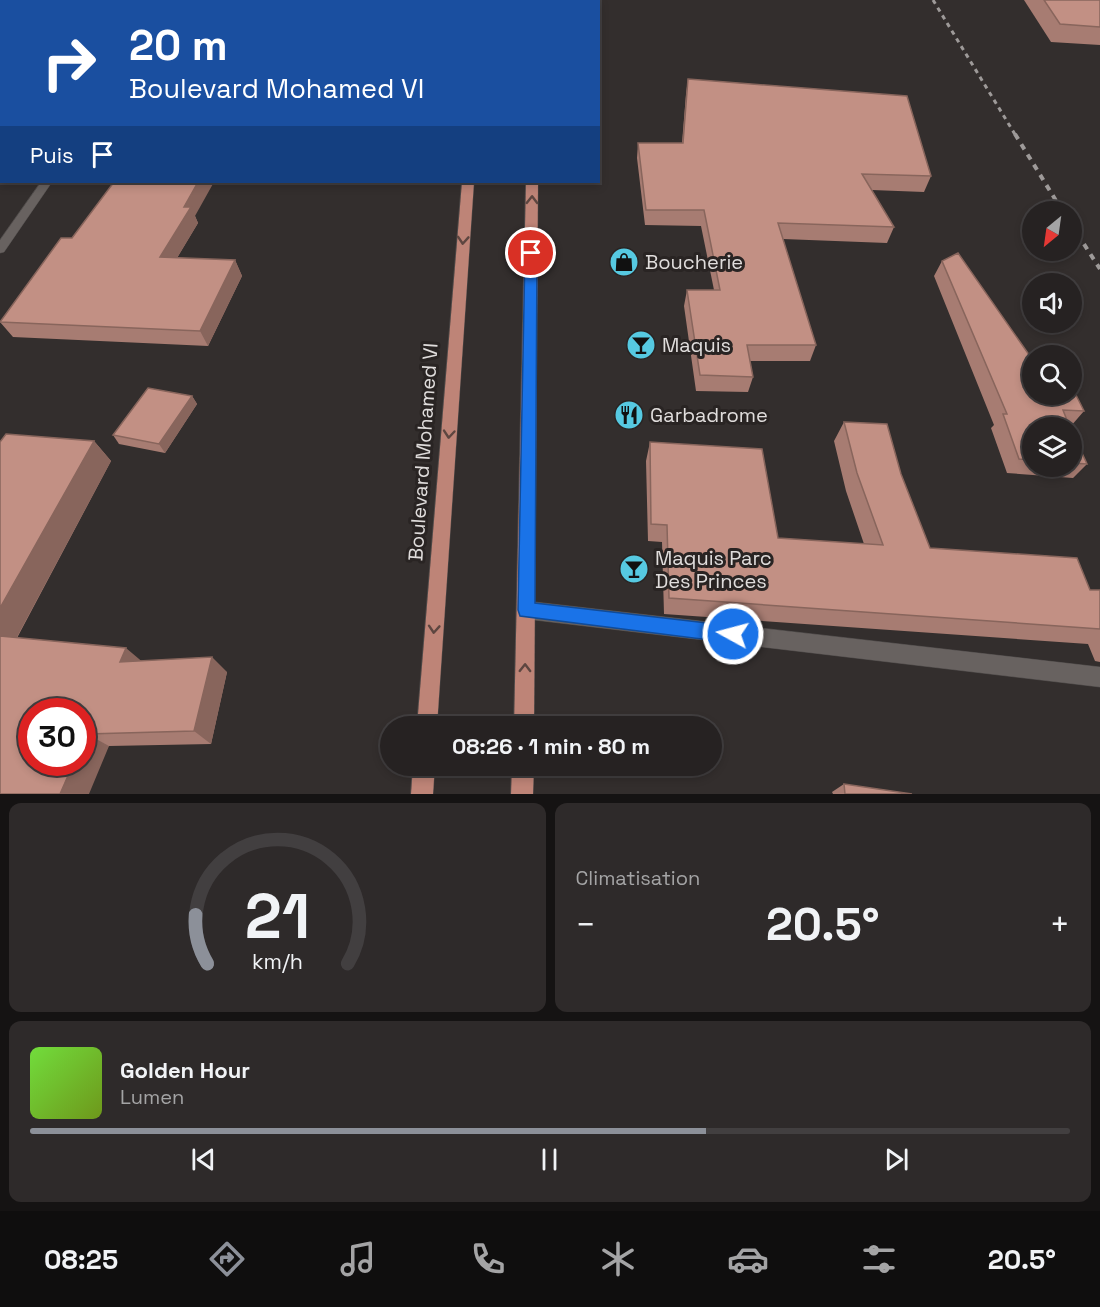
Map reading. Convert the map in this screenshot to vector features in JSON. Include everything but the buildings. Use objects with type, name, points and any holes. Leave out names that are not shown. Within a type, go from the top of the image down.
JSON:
[{"type":"main road","name":"Boulevard Mohamed VI","points":[[428,716],[468,183]]},
{"type":"main road","points":[[524,716],[532,183]]},
{"type":"main road","points":[[422,794],[423,776]]},
{"type":"main road","points":[[522,794],[523,776]]},
{"type":"street","points":[[0,249],[45,183]]},
{"type":"street","points":[[526,610],[1100,677]]},
{"type":"railway","points":[[933,0],[1016,136]]},
{"type":"railway","points":[[1015,134],[1056,201]]},
{"type":"railway","points":[[1082,241],[1100,269]]},
{"type":"place","name":"Boucherie","points":[[624,262]]},
{"type":"place","name":"Maquis","points":[[641,345]]},
{"type":"place","name":"Garbadrome","points":[[629,415]]},
{"type":"place","name":"Maquis Parc Des Princes","points":[[634,569]]},
{"type":"route","points":[[531,253],[526,610],[733,634]]}]
